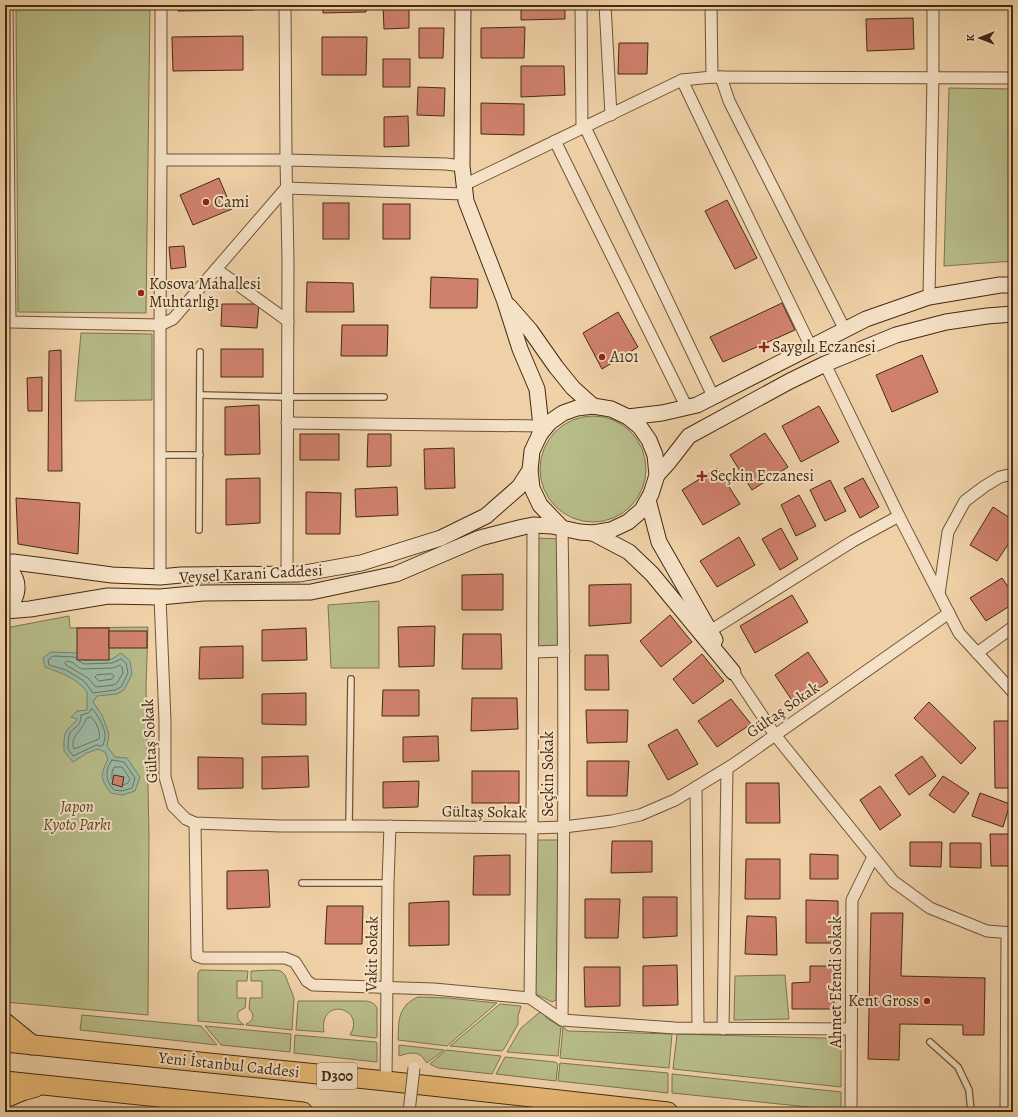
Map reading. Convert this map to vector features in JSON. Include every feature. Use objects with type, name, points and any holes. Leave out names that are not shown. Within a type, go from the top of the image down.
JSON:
[{"type":"highway","points":[[5,1023],[32,1045]]},
{"type":"highway","name":"Yeni İstanbul Caddesi","points":[[5,1042],[386,1081],[668,1112]]},
{"type":"highway","points":[[5,1081],[303,1112]]},
{"type":"highway","points":[[5,1098],[22,1091],[46,1085]]},
{"type":"main road","points":[[463,5],[462,166],[466,201],[504,299],[520,349],[537,389],[541,430]]},
{"type":"main road","points":[[628,417],[662,413],[697,405],[866,319],[929,297],[1013,285]]},
{"type":"main road","points":[[504,299],[530,330],[569,383],[593,406]]},
{"type":"main road","points":[[658,475],[655,455],[649,440],[640,427],[628,417],[611,409],[593,406],[577,408],[563,413],[541,430],[532,451],[530,470],[532,488],[540,505],[562,528],[593,533],[611,530],[628,522],[642,510],[651,494],[658,475],[689,436],[790,380],[896,335],[946,322],[1013,314]]},
{"type":"main road","name":"Veysel Karani Caddesi","points":[[5,565],[14,562],[112,575],[160,577],[181,575],[298,574],[361,563],[441,538],[486,516],[519,488],[530,470]]},
{"type":"main road","points":[[648,500],[659,542],[733,672]]},
{"type":"main road","name":"Veysel Karani Caddesi","points":[[5,610],[30,609],[108,596],[160,598],[203,593],[311,592],[396,574],[480,538],[523,527],[533,525],[562,528]]},
{"type":"main road","points":[[593,533],[629,552],[652,574],[733,672]]},
{"type":"main road","points":[[5,565],[14,576],[17,584],[17,592],[10,605],[5,610]]},
{"type":"street","points":[[7,5],[7,324],[160,325],[173,319],[286,188],[464,189],[555,141],[682,80],[716,77],[1013,78]]},
{"type":"street","points":[[160,577],[161,5]]},
{"type":"street","points":[[285,5],[288,320],[287,574]]},
{"type":"street","points":[[582,5],[583,128],[713,396]]},
{"type":"street","points":[[605,5],[611,115]]},
{"type":"street","points":[[711,5],[716,77],[845,330]]},
{"type":"street","points":[[929,297],[933,5]]},
{"type":"street","points":[[682,80],[811,347]]},
{"type":"street","points":[[555,141],[687,408]]},
{"type":"street","points":[[161,160],[286,160],[446,164],[462,166]]},
{"type":"street","points":[[216,269],[288,320]]},
{"type":"street","points":[[825,364],[899,516],[959,633],[1013,692]]},
{"type":"street","points":[[287,423],[541,430]]},
{"type":"street","points":[[939,594],[948,532],[965,501],[1000,477],[1013,474]]},
{"type":"street","points":[[710,631],[853,541],[899,516]]},
{"type":"street","name":"Seçkin Sokak","points":[[530,998],[533,525]]},
{"type":"street","name":"Seçkin Sokak","points":[[562,528],[564,651],[562,1020]]},
{"type":"street","name":"Gültaş Sokak","points":[[160,598],[165,721],[165,777],[173,806],[186,819],[195,823],[280,826],[532,828],[564,827],[612,821],[640,815],[675,800],[727,769],[949,613]]},
{"type":"street","points":[[977,653],[1013,627]]},
{"type":"street","points":[[533,652],[564,651]]},
{"type":"street","points":[[733,672],[775,735],[893,881],[930,908],[987,931],[1010,933],[1006,1112]]},
{"type":"street","points":[[723,1029],[727,769]]},
{"type":"street","points":[[696,787],[698,1028]]},
{"type":"street","points":[[195,823],[197,956],[204,958],[285,958],[295,962],[307,981],[313,985],[434,989],[530,998],[562,1020],[675,1028],[851,1029]]},
{"type":"street","name":"Vakit Sokak","points":[[386,1081],[390,826]]},
{"type":"street","name":"Ahmet Efendi Sokak","points":[[851,1112],[852,900],[874,857]]},
{"type":"street","points":[[409,1112],[414,1068]]},
{"type":"lane","points":[[199,530],[200,352]]},
{"type":"lane","points":[[200,395],[384,397]]},
{"type":"lane","points":[[160,456],[200,455]]},
{"type":"lane","points":[[349,826],[351,679]]},
{"type":"lane","points":[[302,883],[388,883]]},
{"type":"lane","points":[[930,1042],[958,1067],[969,1090],[971,1112]]},
{"type":"green space","points":[[16,5],[150,5],[146,313],[18,312]]},
{"type":"green space","points":[[949,88],[1013,89],[1013,261],[944,266]]},
{"type":"green space","points":[[81,333],[152,334],[152,400],[75,401]]},
{"type":"green space","points":[[593,416],[613,420],[630,432],[642,449],[646,469],[642,489],[630,506],[613,518],[593,522],[573,518],[556,506],[544,489],[540,469],[544,449],[556,432],[573,420]]},
{"type":"green space","points":[[535,538],[561,539],[560,646],[536,647]]},
{"type":"green space","points":[[379,601],[379,668],[331,668],[328,605]]},
{"type":"green space","name":"Japon Kyoto Parkı","points":[[69,616],[70,628],[148,627],[146,687],[149,835],[148,1015],[5,1002],[5,630],[11,627]]},
{"type":"green space","points":[[534,840],[559,840],[556,1000],[552,1002],[536,994],[534,991]]},
{"type":"green space","points":[[200,970],[248,971],[247,981],[237,981],[237,998],[246,998],[245,1008],[239,1011],[238,1015],[239,1020],[244,1025],[198,1021],[198,973]]},
{"type":"green space","points":[[251,971],[281,971],[285,975],[294,998],[292,1030],[246,1025],[253,1017],[249,1009],[250,998],[262,998],[262,981],[251,981]]},
{"type":"green space","points":[[785,975],[789,1019],[734,1020],[735,976]]},
{"type":"green space","points":[[418,997],[448,998],[497,1003],[447,1046],[398,1040],[399,1021],[402,1012],[407,1004]]},
{"type":"green space","points":[[298,1001],[366,1001],[373,1003],[377,1008],[377,1037],[350,1035],[354,1025],[352,1018],[348,1012],[341,1010],[334,1010],[328,1013],[324,1021],[324,1032],[296,1030]]},
{"type":"green space","points":[[500,1004],[521,1006],[518,1016],[518,1024],[502,1051],[450,1046]]},
{"type":"green space","points":[[540,1012],[561,1027],[558,1056],[507,1052],[521,1028]]},
{"type":"green space","points":[[82,1015],[201,1026],[217,1045],[80,1030]]},
{"type":"green space","points":[[205,1026],[291,1034],[290,1052],[221,1045]]},
{"type":"green space","points":[[563,1027],[568,1031],[672,1034],[669,1068],[560,1058]]},
{"type":"green space","points":[[677,1034],[831,1038],[838,1042],[841,1047],[841,1087],[673,1069]]},
{"type":"green space","points":[[295,1035],[376,1042],[377,1062],[294,1053]]},
{"type":"green space","points":[[399,1045],[444,1050],[427,1063],[420,1055],[415,1053],[399,1056]]},
{"type":"green space","points":[[446,1050],[501,1056],[492,1074],[438,1068],[430,1064]]},
{"type":"green space","points":[[505,1057],[555,1062],[558,1064],[556,1081],[496,1074]]},
{"type":"green space","points":[[560,1063],[668,1073],[668,1093],[558,1081]]},
{"type":"green space","points":[[672,1074],[841,1092],[841,1105],[838,1110],[672,1093]]},
{"type":"water","points":[[51,652],[76,653],[84,660],[112,659],[121,653],[130,661],[132,674],[124,690],[117,694],[97,696],[93,702],[102,715],[109,734],[107,746],[115,757],[127,758],[140,777],[135,791],[123,795],[111,793],[102,777],[108,759],[105,752],[98,749],[87,753],[73,762],[64,751],[66,731],[77,719],[71,717],[77,711],[87,710],[87,692],[74,680],[45,667],[43,658]]},
{"type":"building","points":[[178,5],[254,5],[254,10],[178,11]]},
{"type":"building","points":[[323,5],[366,5],[366,12],[323,13]]},
{"type":"building","points":[[383,5],[409,5],[409,28],[384,29]]},
{"type":"building","points":[[521,5],[565,5],[565,19],[521,20]]},
{"type":"building","points":[[913,18],[914,49],[867,51],[866,19]]},
{"type":"building","points":[[525,27],[524,58],[481,58],[481,28]]},
{"type":"building","points":[[419,28],[444,28],[443,58],[419,58]]},
{"type":"building","points":[[243,36],[243,70],[173,71],[172,37]]},
{"type":"building","points":[[322,37],[367,37],[366,75],[322,75]]},
{"type":"building","points":[[619,43],[648,43],[647,74],[618,74]]},
{"type":"building","points":[[383,59],[410,59],[410,87],[383,87]]},
{"type":"building","points":[[521,66],[564,66],[565,95],[521,97]]},
{"type":"building","points":[[418,87],[445,88],[444,116],[417,115]]},
{"type":"building","points":[[481,103],[524,104],[524,135],[481,134]]},
{"type":"building","points":[[408,116],[409,146],[384,147],[384,117]]},
{"type":"building","name":"Cami","points":[[219,178],[232,209],[193,225],[180,195]]},
{"type":"building","points":[[727,200],[757,258],[735,269],[705,211]]},
{"type":"building","points":[[323,203],[349,203],[349,239],[323,239]]},
{"type":"building","points":[[383,204],[410,204],[410,239],[383,239]]},
{"type":"building","points":[[184,246],[186,267],[171,269],[169,247]]},
{"type":"building","points":[[431,277],[478,279],[477,308],[430,308]]},
{"type":"building","points":[[307,282],[353,283],[354,312],[306,312]]},
{"type":"building","points":[[782,303],[795,330],[723,362],[710,337]]},
{"type":"building","points":[[222,304],[259,304],[257,328],[221,326]]},
{"type":"building","points":[[618,312],[638,347],[602,369],[583,333]]},
{"type":"building","points":[[342,325],[388,325],[387,356],[341,356]]},
{"type":"building","points":[[221,349],[263,349],[263,377],[221,377]]},
{"type":"building","points":[[61,350],[62,471],[48,471],[49,351]]},
{"type":"building","points":[[922,355],[938,392],[892,412],[876,375]]},
{"type":"building","points":[[42,377],[42,411],[28,411],[27,378]]},
{"type":"building","points":[[259,405],[260,454],[225,455],[225,407]]},
{"type":"building","points":[[819,406],[839,442],[801,462],[782,426]]},
{"type":"building","points":[[765,433],[788,467],[752,490],[730,455]]},
{"type":"building","points":[[300,434],[339,434],[339,460],[300,460]]},
{"type":"building","points":[[368,434],[391,434],[391,466],[367,467]]},
{"type":"building","points":[[454,448],[455,488],[425,489],[424,449]]},
{"type":"building","points":[[717,468],[740,504],[703,525],[682,490]]},
{"type":"building","points":[[260,478],[260,523],[226,525],[226,479]]},
{"type":"building","points":[[863,478],[879,507],[860,518],[844,488]]},
{"type":"building","points":[[830,480],[846,511],[825,521],[810,490]]},
{"type":"building","points":[[397,487],[398,515],[356,517],[355,489]]},
{"type":"building","points":[[306,492],[341,493],[340,534],[306,534]]},
{"type":"building","points":[[799,495],[816,526],[796,536],[781,505]]},
{"type":"building","points":[[16,498],[80,503],[78,554],[18,544]]},
{"type":"building","points":[[993,507],[1013,520],[1013,537],[997,561],[970,545]]},
{"type":"building","points":[[781,528],[798,559],[780,570],[762,539]]},
{"type":"building","points":[[739,537],[755,565],[717,587],[700,561]]},
{"type":"building","points":[[503,574],[503,610],[462,610],[462,575]]},
{"type":"building","points":[[1002,578],[1013,594],[1013,604],[986,621],[970,598]]},
{"type":"building","points":[[631,584],[631,623],[589,626],[589,585]]},
{"type":"building","points":[[792,595],[808,622],[755,653],[740,626]]},
{"type":"building","points":[[670,615],[692,642],[661,667],[640,641]]},
{"type":"building","points":[[435,626],[434,666],[399,667],[398,627]]},
{"type":"building","points":[[77,628],[109,628],[109,660],[77,660]]},
{"type":"building","points":[[306,628],[307,660],[262,661],[262,630]]},
{"type":"building","points":[[109,631],[147,631],[147,648],[109,648]]},
{"type":"building","points":[[463,634],[501,634],[502,669],[462,669]]},
{"type":"building","points":[[243,646],[243,678],[199,679],[200,647]]},
{"type":"building","points":[[808,652],[828,682],[795,705],[775,675]]},
{"type":"building","points":[[702,654],[724,681],[693,704],[673,679]]},
{"type":"building","points":[[585,655],[608,655],[609,690],[585,690]]},
{"type":"building","points":[[383,690],[419,690],[419,716],[382,716]]},
{"type":"building","points":[[306,693],[306,725],[262,724],[262,694]]},
{"type":"building","points":[[472,698],[517,698],[518,729],[471,731]]},
{"type":"building","points":[[731,699],[751,724],[717,747],[698,721]]},
{"type":"building","points":[[929,702],[976,748],[961,764],[914,718]]},
{"type":"building","points":[[586,710],[628,710],[627,742],[587,743]]},
{"type":"building","points":[[994,721],[1013,721],[1013,788],[995,788]]},
{"type":"building","points":[[677,729],[698,764],[668,780],[648,745]]},
{"type":"building","points":[[438,736],[439,761],[403,762],[403,737]]},
{"type":"building","points":[[308,756],[309,787],[262,789],[262,757]]},
{"type":"building","points":[[922,756],[936,776],[909,795],[895,775]]},
{"type":"building","points":[[198,757],[243,758],[243,788],[198,789]]},
{"type":"building","points":[[587,761],[629,761],[627,796],[587,796]]},
{"type":"building","points":[[472,771],[519,771],[519,803],[472,803]]},
{"type":"building","points":[[114,775],[124,777],[122,787],[112,784]]},
{"type":"building","points":[[943,776],[969,793],[954,813],[929,795]]},
{"type":"building","points":[[419,781],[418,807],[383,808],[383,782]]},
{"type":"building","points":[[746,783],[779,783],[780,823],[746,823]]},
{"type":"building","points":[[880,786],[901,815],[880,830],[860,800]]},
{"type":"building","points":[[980,793],[1010,804],[1003,827],[972,816]]},
{"type":"building","points":[[990,834],[1013,834],[1013,866],[991,866]]},
{"type":"building","points":[[612,841],[652,841],[652,872],[611,873]]},
{"type":"building","points":[[910,842],[942,842],[941,867],[910,866]]},
{"type":"building","points":[[950,843],[981,843],[981,868],[950,867]]},
{"type":"building","points":[[810,854],[838,855],[838,879],[810,879]]},
{"type":"building","points":[[510,855],[510,895],[473,895],[474,856]]},
{"type":"building","points":[[746,859],[780,859],[780,899],[745,899]]},
{"type":"building","points":[[268,870],[270,907],[227,909],[227,871]]},
{"type":"building","points":[[643,897],[677,897],[677,936],[643,938]]},
{"type":"building","points":[[585,899],[620,899],[618,938],[585,938]]},
{"type":"building","points":[[806,900],[838,901],[838,943],[806,943]]},
{"type":"building","points":[[449,901],[449,945],[409,946],[409,903]]},
{"type":"building","points":[[327,906],[363,906],[362,944],[325,944]]},
{"type":"building","name":"Kent Gross","points":[[871,913],[903,913],[901,976],[985,978],[984,1035],[963,1035],[963,1025],[900,1024],[899,1060],[868,1059]]},
{"type":"building","points":[[747,916],[776,917],[777,955],[745,954]]},
{"type":"building","points":[[677,965],[678,1005],[643,1006],[643,966]]},
{"type":"building","points":[[810,966],[834,966],[834,1009],[792,1009],[792,983],[810,982]]},
{"type":"building","points":[[584,967],[620,967],[620,1006],[585,1007]]},
{"type":"place","name":"Cami","points":[[206,202]]},
{"type":"place","name":"Kosova Mahallesi Muhtarlığı","points":[[141,293]]},
{"type":"place","name":"Saygılı Eczanesi","points":[[764,347]]},
{"type":"place","name":"A101","points":[[602,357]]},
{"type":"place","name":"Seçkin Eczanesi","points":[[702,476]]},
{"type":"place","name":"Kent Gross","points":[[927,1001]]}]
